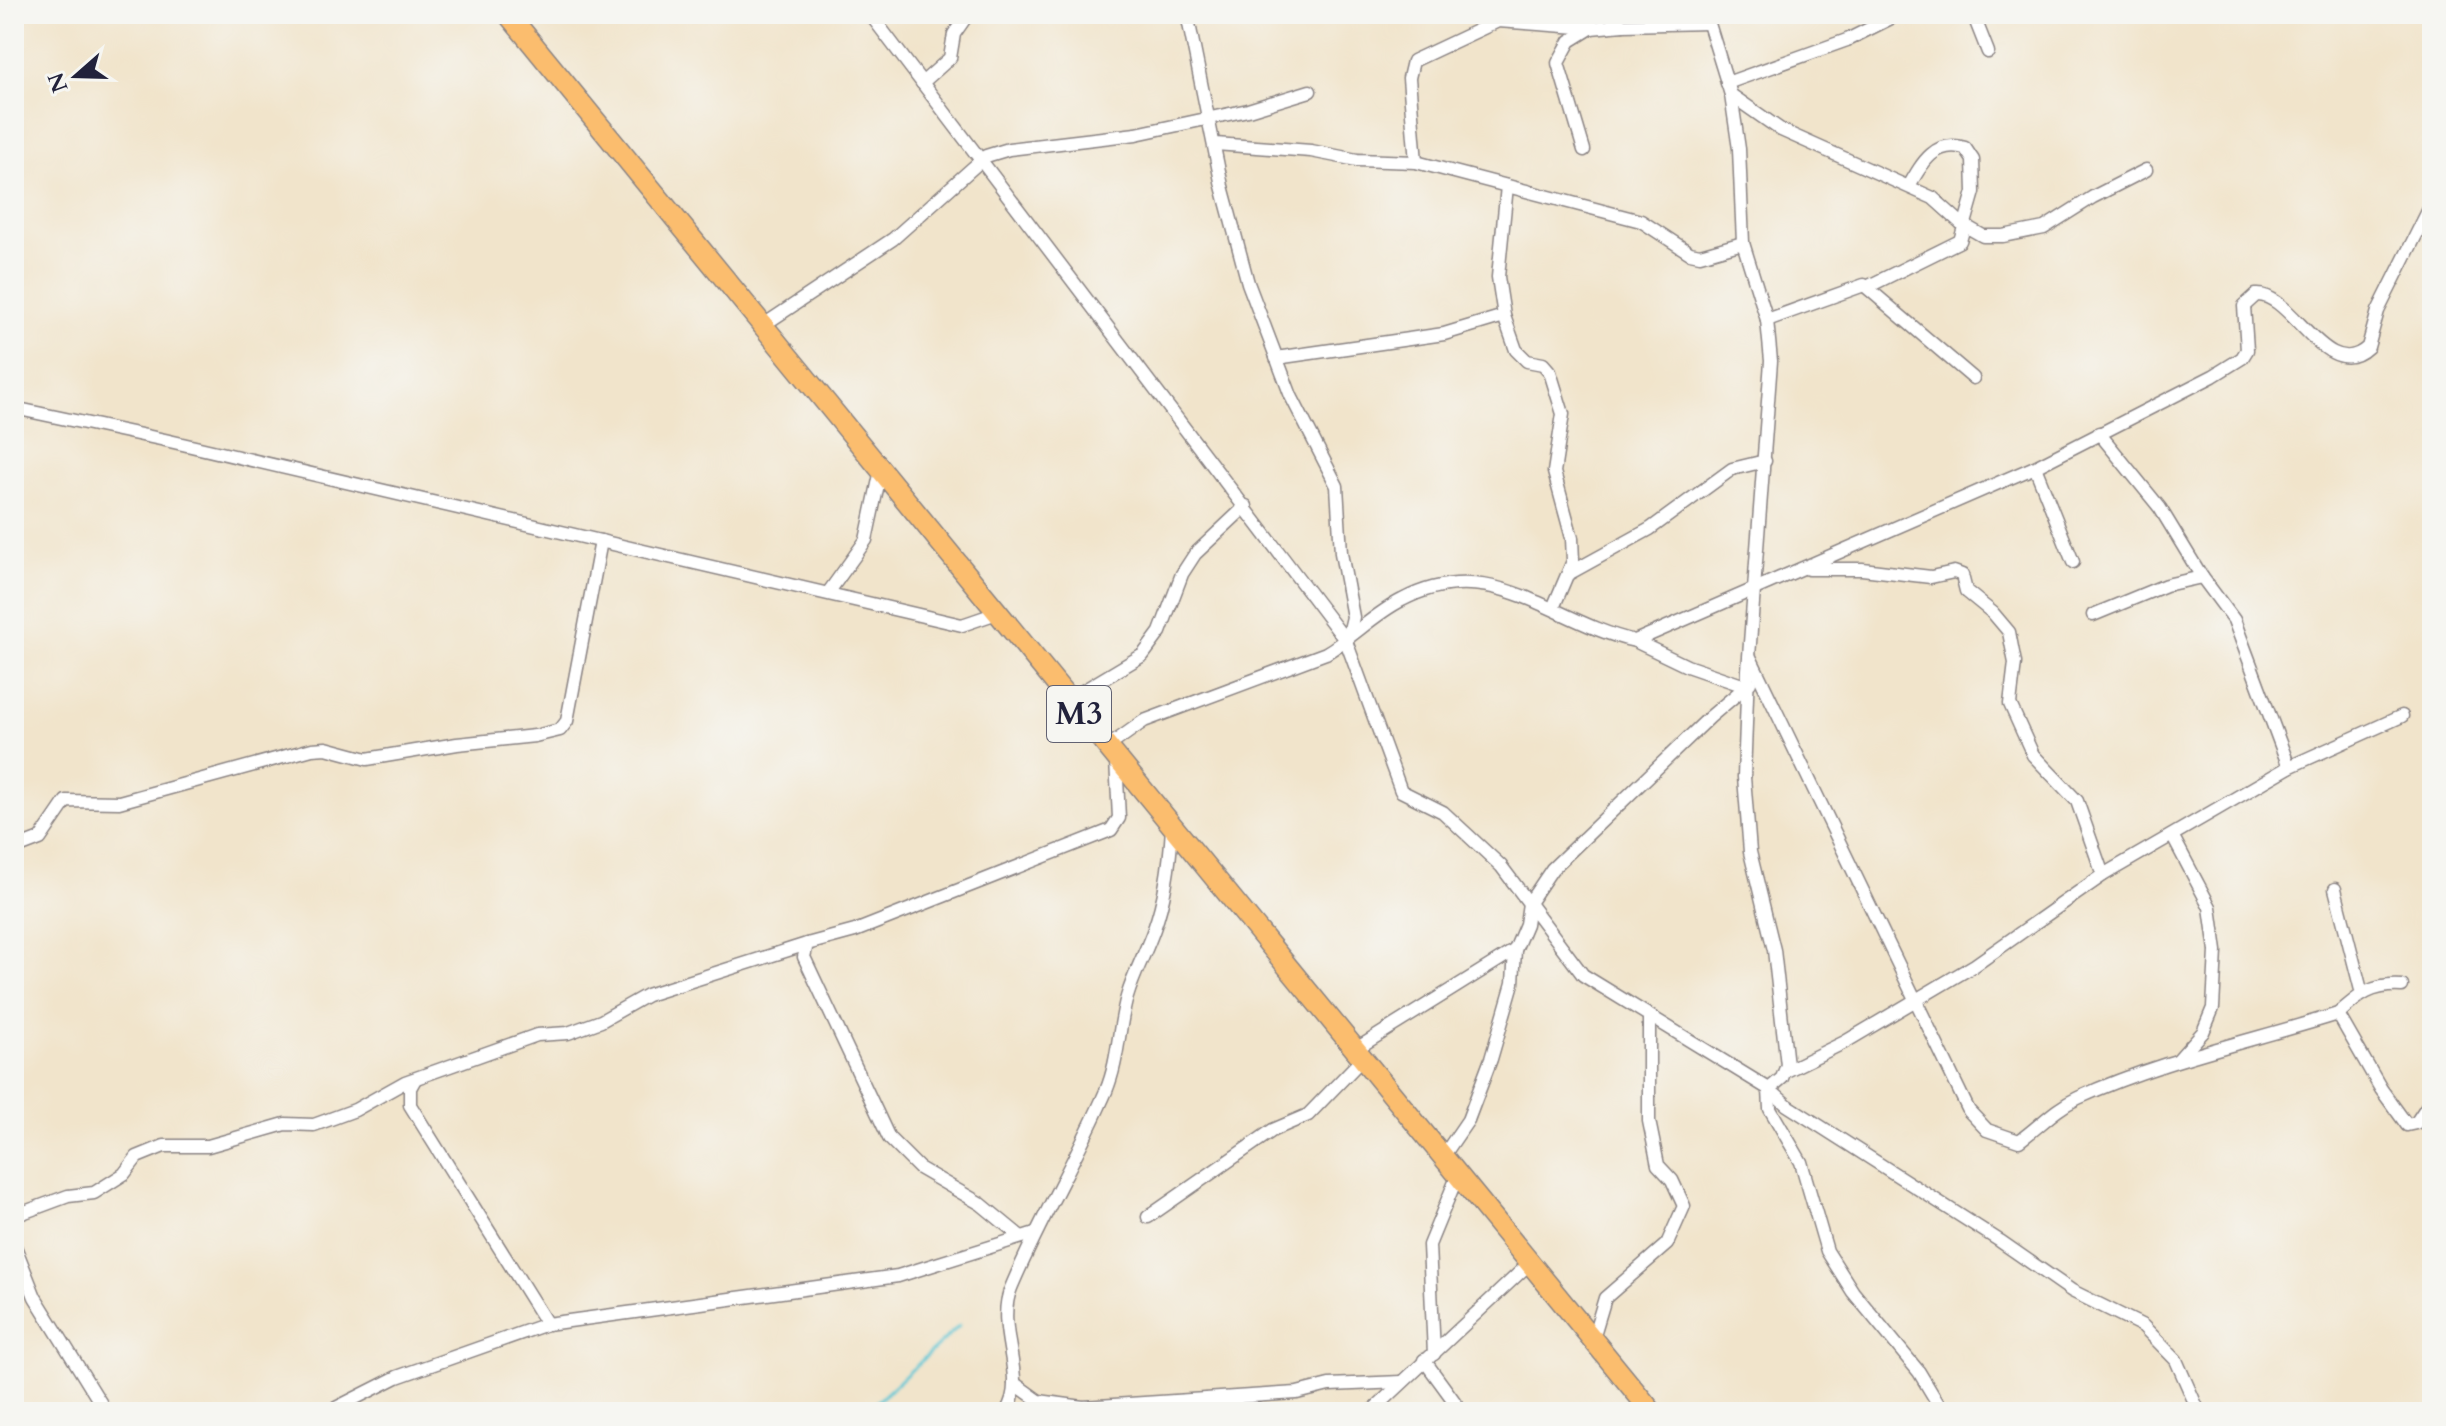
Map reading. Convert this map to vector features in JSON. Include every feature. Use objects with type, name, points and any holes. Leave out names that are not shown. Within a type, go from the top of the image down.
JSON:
[{"type":"main road","name":"M3","points":[[508,14],[1111,754],[1532,1261],[1652,1412]]},
{"type":"street","points":[[870,14],[1346,641],[1401,791],[1443,812],[1501,866],[1583,975],[1769,1089],[1787,1105],[2000,1241],[2072,1291],[2143,1326],[2176,1360],[2199,1412]]},
{"type":"street","points":[[922,83],[950,58],[954,34],[968,14]]},
{"type":"street","points":[[1187,14],[1207,117],[1248,283],[1276,358],[1337,486],[1341,553],[1353,617],[1346,641]]},
{"type":"street","points":[[1609,14],[1623,25]]},
{"type":"street","points":[[1729,89],[1877,20],[1899,14]]},
{"type":"street","points":[[1973,14],[1988,52]]},
{"type":"street","points":[[1416,162],[1409,78],[1413,61],[1498,21],[1591,28],[1707,18],[1729,89],[1739,149],[1743,243],[1767,320],[1771,361],[1747,685],[1745,812],[1750,852],[1774,950],[1786,1071]]},
{"type":"street","points":[[1584,150],[1558,63],[1570,41],[1591,28]]},
{"type":"street","points":[[1729,89],[1781,130],[1933,198],[1967,228],[1990,237],[2034,232],[2146,170]]},
{"type":"street","points":[[762,326],[893,239],[986,156],[1009,149],[1136,134],[1248,110],[1310,91]]},
{"type":"street","points":[[1215,144],[1311,151],[1357,160],[1416,162],[1641,221],[1690,253],[1700,255],[1743,243]]},
{"type":"street","points":[[1767,320],[1858,286],[1867,287],[1952,248],[1967,228],[1974,176],[1973,160],[1965,148],[1950,145],[1937,149],[1909,186]]},
{"type":"street","points":[[1507,186],[1498,277],[1504,316],[1516,350],[1527,361],[1543,364],[1550,372],[1563,414],[1554,472],[1572,538],[1570,573],[1553,608]]},
{"type":"street","points":[[1635,641],[2035,467],[2242,358],[2247,350],[2244,306],[2256,295],[2270,297],[2318,343],[2341,355],[2362,352],[2368,347],[2378,311],[2432,203]]},
{"type":"street","points":[[1867,287],[1973,378]]},
{"type":"street","points":[[1276,358],[1444,334],[1504,316]]},
{"type":"street","points":[[14,408],[962,625],[997,613]]},
{"type":"street","points":[[2099,433],[2160,508],[2202,577],[2240,630],[2289,767]]},
{"type":"street","points":[[1570,573],[1650,529],[1732,469],[1765,461]]},
{"type":"street","points":[[2035,467],[2073,562]]},
{"type":"street","points":[[828,593],[866,540],[881,470]]},
{"type":"street","points":[[1068,700],[1129,666],[1149,649],[1160,632],[1189,562],[1210,536],[1246,506]]},
{"type":"street","points":[[14,849],[40,839],[66,801],[119,802],[312,749],[326,748],[367,759],[560,730],[567,721],[601,541]]},
{"type":"street","points":[[1806,569],[1862,569],[1931,577],[1954,572],[1962,575],[1966,591],[2009,632],[2015,663],[2010,704],[2033,755],[2077,801],[2103,875]]},
{"type":"street","points":[[2093,615],[2166,585],[2202,577]]},
{"type":"street","points":[[14,1216],[68,1196],[94,1193],[124,1174],[137,1157],[164,1146],[208,1146],[285,1124],[314,1125],[355,1110],[415,1079],[537,1035],[568,1033],[601,1021],[647,995],[869,926],[1111,830],[1119,818],[1111,754],[1144,721],[1298,664],[1346,641],[1379,613],[1404,598],[1447,583],[1502,588],[1635,641],[1687,666],[1747,685]]},
{"type":"street","points":[[1750,657],[1969,1111],[1980,1125],[2010,1141],[2022,1140],[2044,1118],[2078,1098],[2176,1062],[2338,1014],[2355,995],[2379,986],[2402,986]]},
{"type":"street","points":[[1444,1155],[1468,1120],[1491,1059],[1513,983],[1515,950],[1526,924],[1529,903],[1552,869],[1747,685]]},
{"type":"street","points":[[1943,1412],[1919,1372],[1853,1292],[1827,1251],[1801,1162],[1770,1109],[1769,1089],[1786,1071],[1914,1002],[1975,965],[2103,875],[2289,767],[2402,716]]},
{"type":"street","points":[[1006,1412],[1014,1383],[1004,1324],[1005,1308],[1035,1233],[1056,1197],[1116,1060],[1127,999],[1154,928],[1169,874],[1172,828]]},
{"type":"street","points":[[2173,837],[2210,907],[2216,951],[2215,998],[2209,1018],[2195,1043],[2176,1062]]},
{"type":"street","points":[[2335,889],[2362,994]]},
{"type":"street","points":[[807,944],[806,965],[889,1138],[919,1168],[981,1204],[1021,1237]]},
{"type":"street","points":[[1148,1217],[1273,1130],[1308,1115],[1360,1053],[1515,950]]},
{"type":"street","points":[[2338,1014],[2381,1089],[2407,1125],[2416,1123],[2432,1099]]},
{"type":"street","points":[[1593,1338],[1605,1298],[1667,1244],[1684,1206],[1672,1180],[1658,1165],[1649,1121],[1649,1017]]},
{"type":"street","points":[[415,1079],[408,1097],[410,1105],[547,1324]]},
{"type":"street","points":[[1459,1172],[1429,1245],[1429,1357],[1462,1412]]},
{"type":"street","points":[[328,1412],[397,1377],[547,1324],[622,1311],[676,1309],[763,1293],[898,1276],[1035,1233]]},
{"type":"street","points":[[14,1244],[35,1297],[106,1412]]},
{"type":"street","points":[[1371,1412],[1532,1261]]},
{"type":"street","points":[[1014,1383],[1039,1401],[1083,1407],[1297,1393],[1329,1385],[1402,1382]]},
{"type":"street","points":[[1215,1398],[1248,1412]]},
{"type":"waterway","points":[[866,1412],[959,1326]]}]
